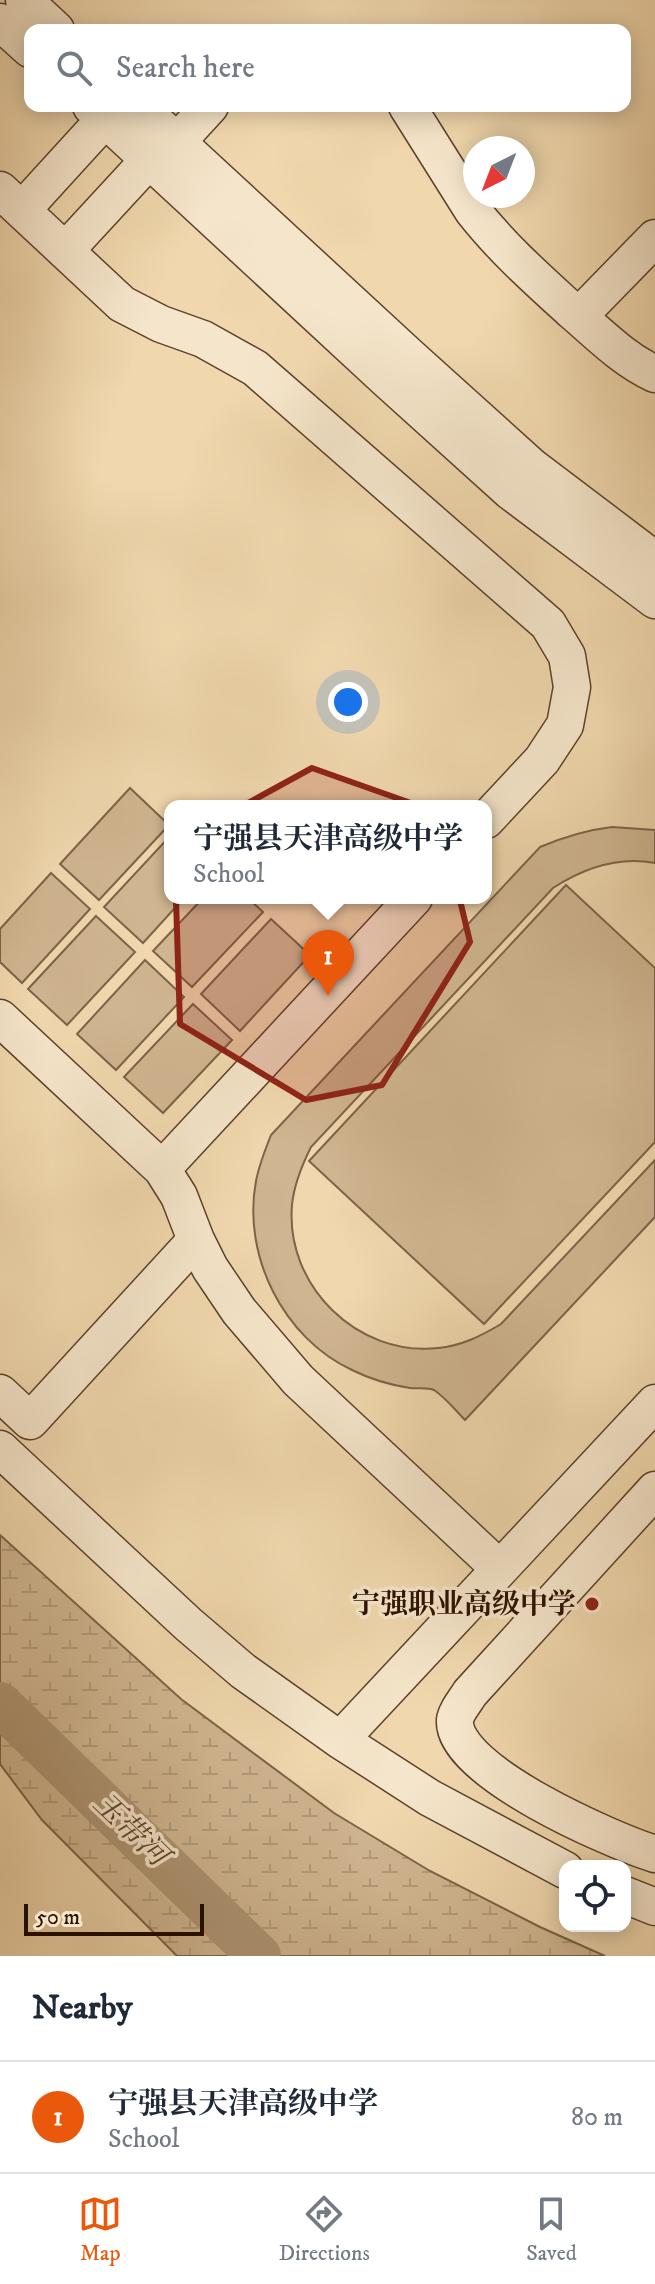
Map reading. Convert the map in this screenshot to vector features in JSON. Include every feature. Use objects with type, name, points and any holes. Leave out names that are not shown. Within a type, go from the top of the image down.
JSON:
[{"type":"street","points":[[24,0],[50,24]]},
{"type":"street","points":[[0,22],[24,44]]},
{"type":"street","points":[[492,814],[542,760],[565,725],[572,687],[567,656],[548,624],[255,368],[203,339],[161,324],[122,304],[11,200],[98,112],[163,151],[408,355],[531,466],[655,560]]},
{"type":"street","points":[[141,112],[163,151],[386,379],[510,491],[655,600]]},
{"type":"street","points":[[65,251],[204,112]]},
{"type":"street","points":[[411,112],[485,227],[530,273],[622,356],[655,374]]},
{"type":"street","points":[[579,316],[655,238]]},
{"type":"street","points":[[162,1169],[408,904]]},
{"type":"street","points":[[0,1018],[162,1169],[179,1196],[210,1268],[239,1311],[298,1380],[500,1569]]},
{"type":"street","points":[[0,1393],[30,1421],[196,1240]]},
{"type":"street","points":[[340,1740],[655,1403]]},
{"type":"street","points":[[0,1449],[243,1671],[340,1740],[430,1798],[559,1867]]},
{"type":"street","points":[[655,1490],[470,1693],[455,1718],[458,1737],[477,1759],[525,1795],[625,1844],[655,1854]]},
{"type":"street","points":[[631,1897],[655,1907]]},
{"type":"highlighted area","points":[[312,768],[439,813],[470,942],[382,1085],[306,1100],[180,1024],[175,869],[217,820]]},
{"type":"green space","points":[[130,788],[164,820],[164,830],[99,900],[60,864]]},
{"type":"green space","points":[[612,827],[655,830],[655,863],[628,861],[602,865],[553,888],[311,1147],[295,1190],[293,1235],[301,1263],[314,1288],[332,1310],[355,1328],[380,1341],[408,1348],[438,1348],[471,1340],[501,1324],[655,1160],[655,1217],[465,1420],[434,1390],[380,1381],[327,1356],[288,1316],[262,1265],[255,1237],[253,1209],[257,1175],[271,1135],[487,904],[492,904],[492,898],[540,847]]},
{"type":"green space","points":[[164,842],[164,904],[179,904],[143,943],[104,907]]},
{"type":"green space","points":[[51,873],[90,909],[22,983],[0,962],[0,929]]},
{"type":"green space","points":[[566,885],[655,968],[655,1142],[484,1324],[309,1161]]},
{"type":"green space","points":[[197,904],[254,904],[263,912],[192,987],[153,951]]},
{"type":"green space","points":[[96,916],[135,952],[67,1025],[28,989]]},
{"type":"green space","points":[[271,919],[310,955],[240,1031],[201,994]]},
{"type":"green space","points":[[145,960],[184,997],[116,1070],[77,1034]]},
{"type":"green space","points":[[193,1004],[232,1040],[163,1113],[124,1077]]},
{"type":"green space","points":[[0,1535],[181,1699],[334,1813],[430,1871],[605,1956],[177,1956],[42,1820],[0,1764]]},
{"type":"waterway","name":"玉带河","points":[[0,1704],[259,1956]]},
{"type":"place","name":"宁强县天津高级中学","points":[[328,996]]},
{"type":"place","name":"宁强职业高级中学","points":[[592,1604]]}]
